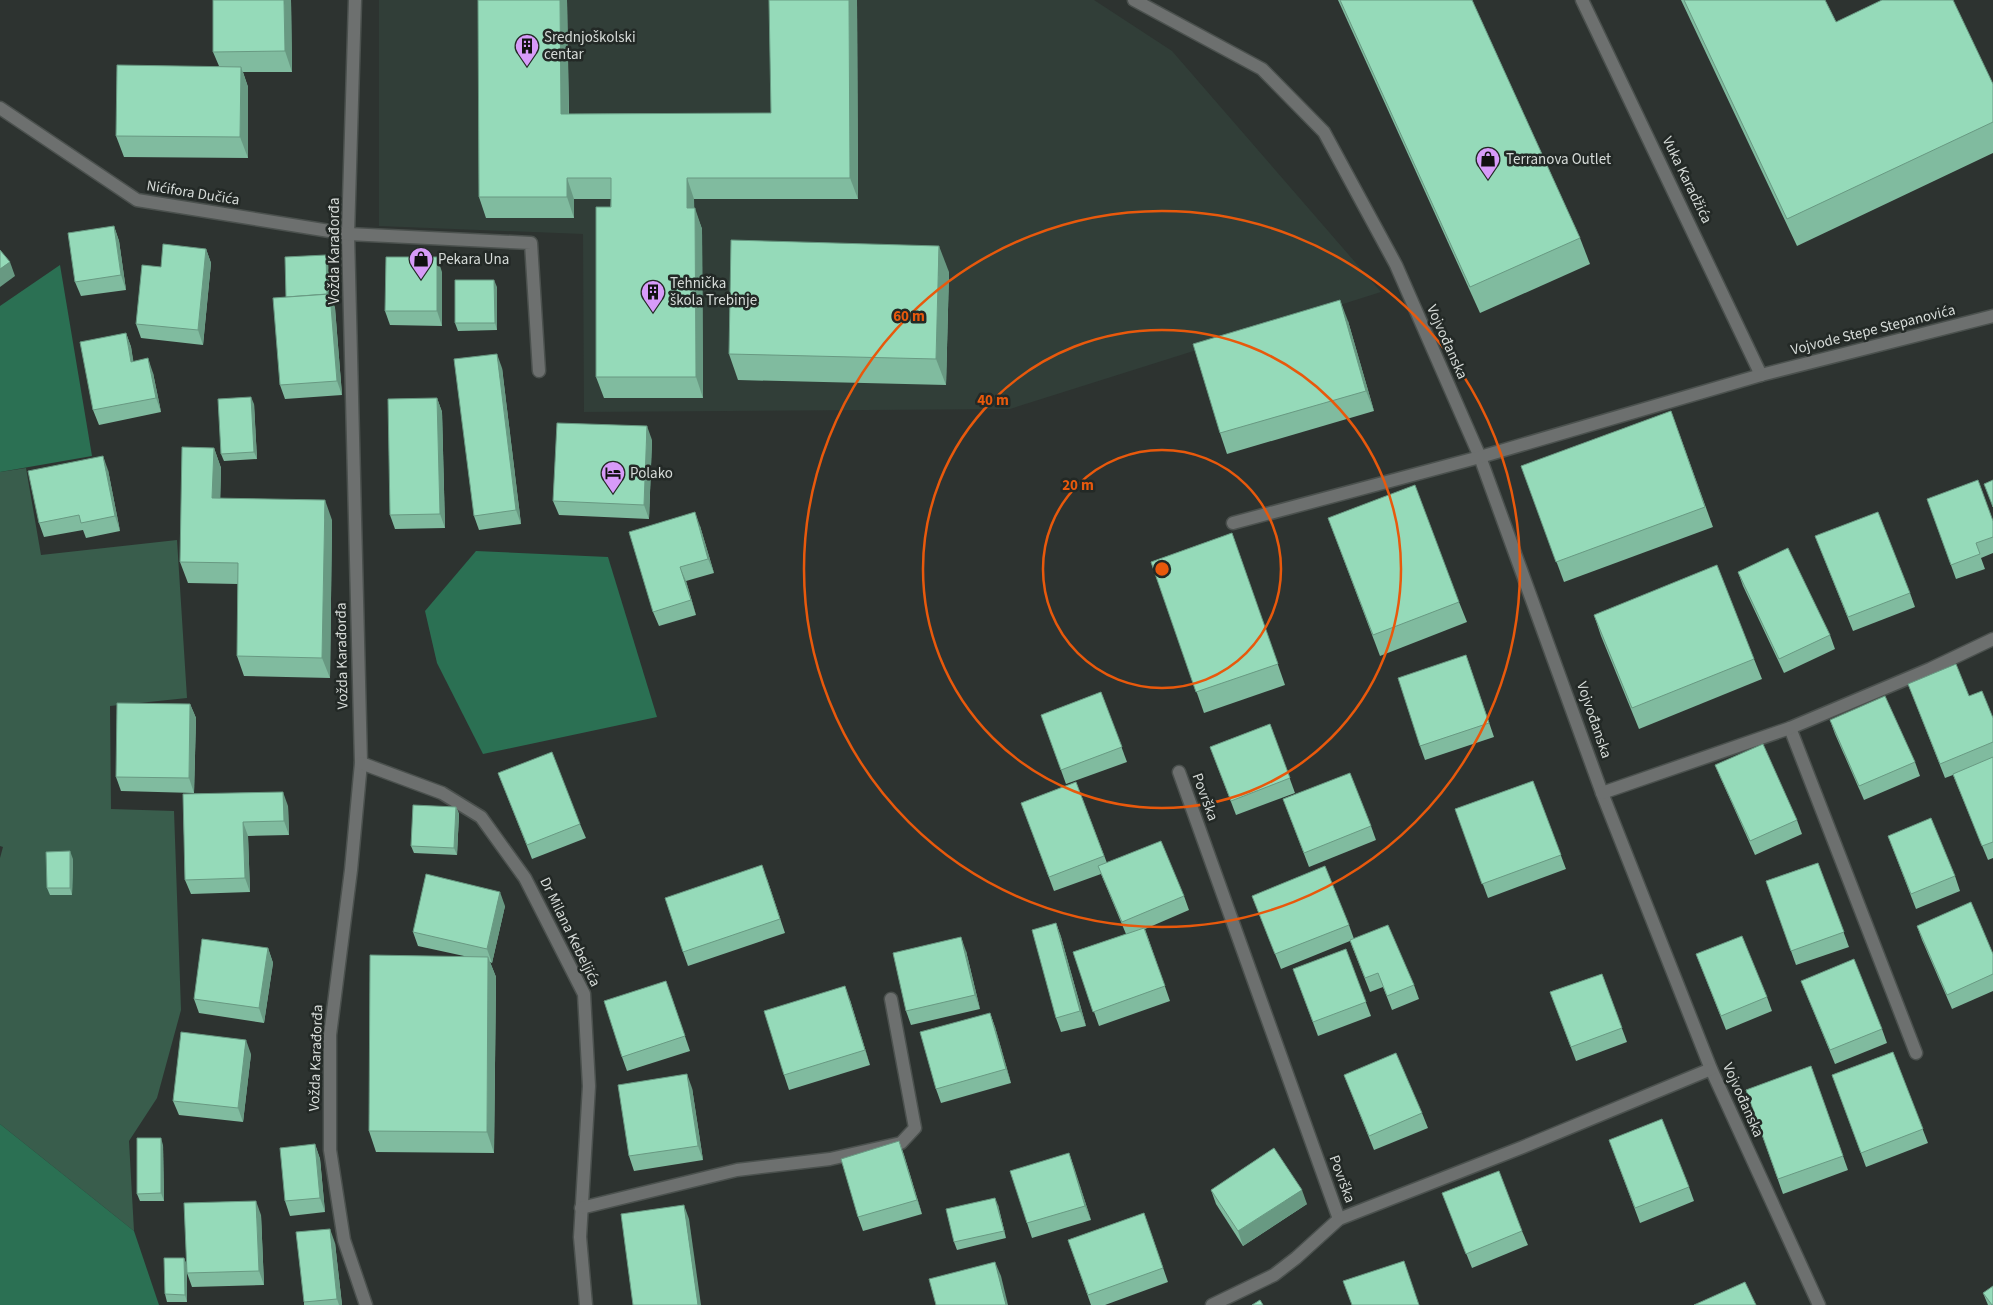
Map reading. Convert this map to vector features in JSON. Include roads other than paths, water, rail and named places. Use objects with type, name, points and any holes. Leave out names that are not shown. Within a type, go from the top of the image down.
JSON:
[{"type":"street","name":"Vožda Karađorđa","points":[[355,0],[348,234],[361,763],[351,870],[330,1035],[330,1150],[344,1240],[366,1305]]},
{"type":"street","name":"Vojvođanska","points":[[1134,0],[1262,69],[1324,132],[1396,265],[1480,457],[1602,793],[1711,1069],[1819,1305]]},
{"type":"street","name":"Vuka Karadžića","points":[[1582,0],[1761,375]]},
{"type":"street","name":"Nićifora Dučića","points":[[0,108],[138,200],[348,234],[531,243],[539,371]]},
{"type":"street","name":"Vojvode Stepe Stepanovića","points":[[1233,524],[1480,457],[1761,375],[1993,316]]},
{"type":"street","points":[[1602,793],[1790,728],[1922,673],[1993,639]]},
{"type":"street","points":[[1790,728],[1916,1053]]},
{"type":"street","name":"Dr Milana Kebeljića","points":[[361,763],[442,793],[481,817],[525,878],[584,994],[589,1086],[580,1237],[586,1305]]},
{"type":"street","name":"Površka","points":[[1179,772],[1339,1219],[1523,1147],[1711,1069]]},
{"type":"street","points":[[581,1208],[737,1170],[830,1159],[901,1144],[915,1128],[891,999]]},
{"type":"street","points":[[1212,1305],[1274,1275],[1339,1219]]},
{"type":"place","name":"Srednjoškolski centar","points":[[527,67]]},
{"type":"place","name":"Terranova Outlet","points":[[1488,180]]},
{"type":"place","name":"Pekara Una","points":[[421,280]]},
{"type":"place","name":"Tehnička škola Trebinje","points":[[653,313]]},
{"type":"place","name":"Polako","points":[[613,494]]}]
